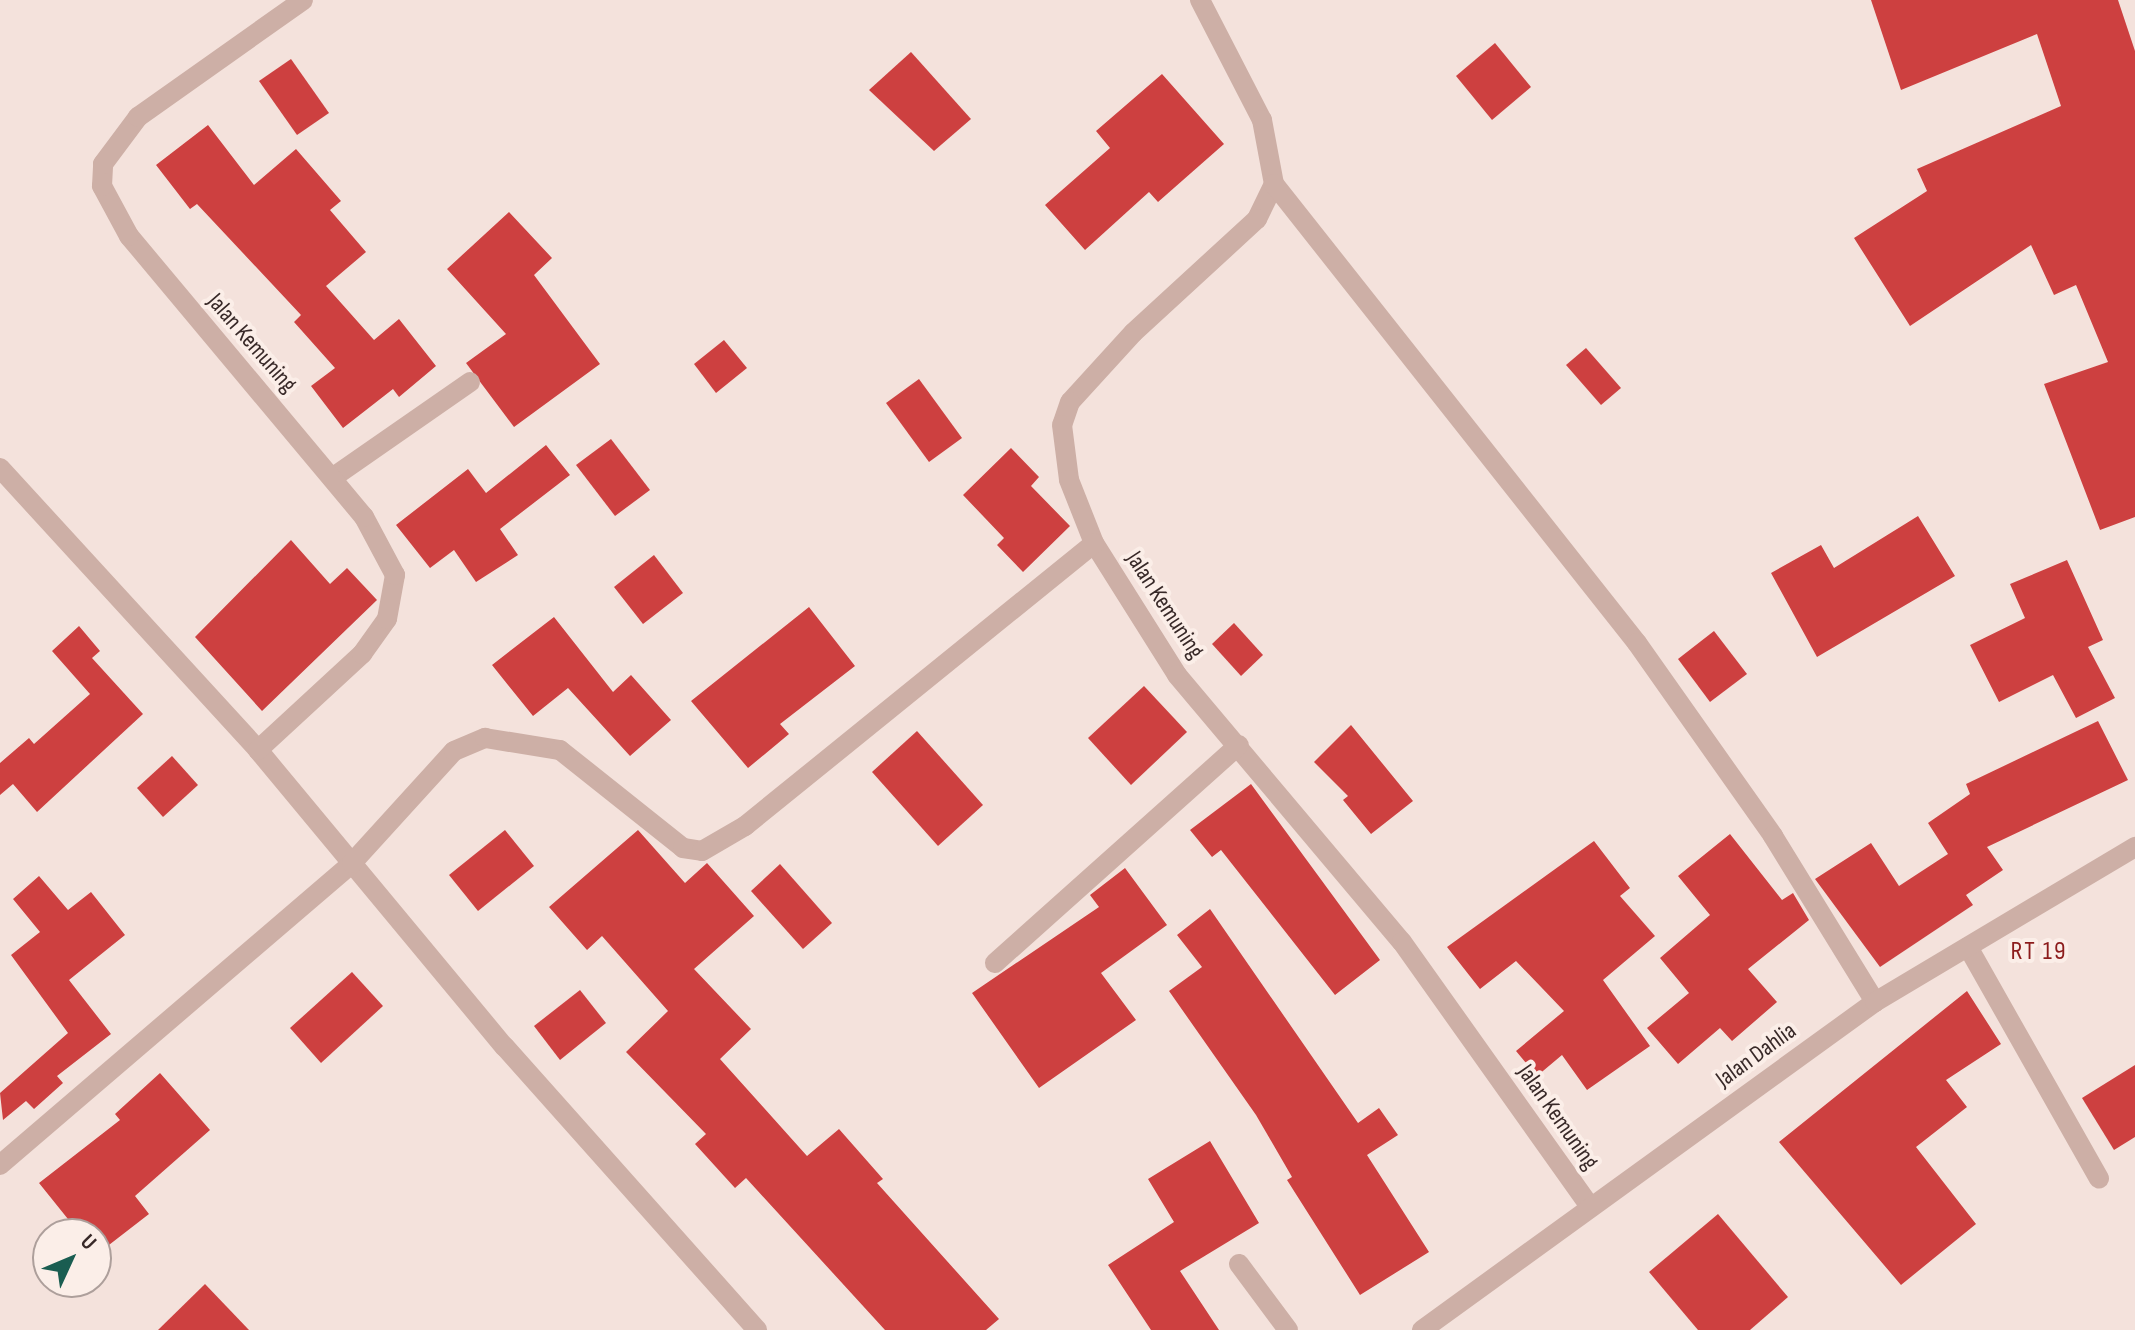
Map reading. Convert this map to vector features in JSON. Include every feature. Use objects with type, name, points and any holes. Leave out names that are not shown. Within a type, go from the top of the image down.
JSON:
[{"type":"street","name":"Jalan Kemuning","points":[[258,750],[362,654],[397,591],[385,548],[332,478],[129,236],[102,186],[112,144],[138,117],[303,0]]},
{"type":"street","points":[[1200,0],[1262,120],[1274,184],[1637,643],[1773,836],[1875,1002]]},
{"type":"street","name":"Jalan Kemuning","points":[[1274,184],[1257,219],[1133,333],[1070,402],[1063,453],[1094,543],[1177,675],[1402,942],[1590,1207]]},
{"type":"street","points":[[332,478],[470,382]]},
{"type":"street","points":[[0,468],[258,750],[352,863],[757,1330]]},
{"type":"street","points":[[0,1165],[352,863],[454,751],[485,738],[560,750],[683,848],[702,851],[745,826],[1094,543]]},
{"type":"street","points":[[995,963],[1239,745]]},
{"type":"street","name":"Jalan Dahlia","points":[[1422,1330],[1875,1002],[2135,847]]},
{"type":"street","points":[[1968,947],[2099,1179]]},
{"type":"street","points":[[1239,1264],[1288,1330]]},
{"type":"building","points":[[1871,0],[2118,0],[2135,51],[2135,517],[2100,530],[2044,384],[2108,362],[2076,285],[2054,295],[2031,245],[1910,326],[1854,238],[1927,191],[1917,169],[2061,106],[2037,34],[1901,90]]},
{"type":"building","points":[[1495,43],[1531,87],[1492,120],[1456,76]]},
{"type":"building","points":[[911,52],[971,119],[934,151],[869,90]]},
{"type":"building","points":[[291,59],[329,113],[297,135],[259,81]]},
{"type":"building","points":[[1162,74],[1224,144],[1158,202],[1149,192],[1085,250],[1045,205],[1110,148],[1096,131]]},
{"type":"building","points":[[208,125],[254,185],[296,149],[341,201],[330,210],[366,252],[326,286],[374,340],[399,319],[436,366],[399,397],[393,389],[343,428],[311,386],[335,368],[294,322],[301,315],[197,204],[190,209],[156,165]]},
{"type":"building","points":[[509,212],[552,258],[534,275],[600,364],[514,427],[466,363],[506,334],[447,269]]},
{"type":"building","points":[[724,340],[747,368],[716,393],[694,364]]},
{"type":"building","points":[[1586,348],[1621,388],[1601,405],[1566,365]]},
{"type":"building","points":[[919,379],[962,438],[929,462],[886,403]]},
{"type":"building","points":[[611,439],[650,490],[615,516],[576,465]]},
{"type":"building","points":[[546,445],[570,475],[500,529],[518,555],[476,582],[454,550],[430,568],[396,525],[468,469],[486,493]]},
{"type":"building","points":[[1011,448],[1039,477],[1031,486],[1070,526],[1023,572],[997,545],[1004,538],[963,495]]},
{"type":"building","points":[[1918,516],[1955,576],[1817,657],[1771,573],[1821,545],[1834,568]]},
{"type":"building","points":[[291,540],[330,584],[347,568],[377,600],[262,711],[195,637]]},
{"type":"building","points":[[654,555],[683,593],[643,624],[614,587]]},
{"type":"building","points":[[2067,560],[2103,640],[2088,647],[2115,698],[2076,718],[2053,675],[1999,702],[1970,645],[2025,618],[2010,584]]},
{"type":"building","points":[[809,607],[855,666],[780,724],[789,734],[748,768],[691,701]]},
{"type":"building","points":[[554,617],[613,692],[631,675],[671,720],[630,756],[568,688],[533,716],[492,665]]},
{"type":"building","points":[[1234,623],[1263,655],[1241,676],[1212,644]]},
{"type":"building","points":[[79,626],[100,651],[92,658],[143,714],[37,812],[13,784],[0,795],[0,763],[29,738],[34,744],[90,694],[52,651]]},
{"type":"building","points":[[1714,631],[1747,674],[1710,702],[1678,659]]},
{"type":"building","points":[[1144,686],[1187,732],[1131,785],[1088,738]]},
{"type":"building","points":[[2098,721],[2128,780],[1987,847],[2003,870],[1966,895],[1973,905],[1880,967],[1815,879],[1871,843],[1899,886],[1948,854],[1928,823],[1970,794],[1966,784]]},
{"type":"building","points":[[1351,725],[1413,801],[1371,834],[1343,800],[1348,796],[1314,762]]},
{"type":"building","points":[[917,731],[983,805],[938,846],[872,772]]},
{"type":"building","points":[[172,756],[198,785],[163,817],[137,788]]},
{"type":"building","points":[[1251,784],[1380,960],[1335,995],[1221,850],[1212,857],[1190,830]]},
{"type":"building","points":[[505,830],[534,866],[478,911],[449,875]]},
{"type":"building","points":[[638,830],[685,883],[707,863],[754,916],[694,969],[751,1029],[720,1059],[807,1156],[839,1129],[883,1179],[877,1183],[999,1319],[986,1330],[885,1330],[746,1178],[735,1188],[695,1144],[706,1134],[626,1052],[668,1011],[602,936],[587,950],[549,907]]},
{"type":"building","points":[[1730,834],[1782,900],[1793,893],[1809,920],[1748,969],[1777,1002],[1732,1041],[1720,1028],[1678,1064],[1647,1028],[1689,993],[1660,958],[1710,915],[1678,876]]},
{"type":"building","points":[[1594,841],[1630,888],[1620,896],[1655,936],[1603,980],[1650,1046],[1587,1090],[1562,1055],[1537,1076],[1516,1051],[1564,1011],[1516,961],[1480,989],[1447,947]]},
{"type":"building","points":[[780,864],[832,923],[803,949],[751,891]]},
{"type":"building","points":[[1125,868],[1167,925],[1101,973],[1136,1020],[1039,1088],[972,993],[1099,907],[1090,895]]},
{"type":"building","points":[[39,876],[68,910],[91,892],[125,935],[69,980],[111,1034],[57,1076],[63,1083],[34,1109],[26,1101],[3,1120],[0,1093],[68,1033],[11,955],[40,932],[13,899]]},
{"type":"building","points":[[1210,909],[1358,1123],[1379,1108],[1398,1135],[1367,1155],[1429,1252],[1360,1295],[1287,1180],[1292,1177],[1256,1115],[1169,991],[1202,967],[1177,935]]},
{"type":"building","points":[[352,972],[383,1006],[321,1063],[290,1028]]},
{"type":"building","points":[[580,990],[606,1023],[560,1060],[534,1026]]},
{"type":"building","points":[[1967,991],[2001,1044],[1946,1080],[1967,1107],[1916,1147],[1976,1224],[1901,1285],[1779,1142]]},
{"type":"building","points":[[2135,1065],[2135,1137],[2114,1150],[2082,1098]]},
{"type":"building","points":[[160,1073],[210,1130],[135,1196],[149,1214],[112,1243],[112,1218],[67,1218],[39,1183],[120,1120],[115,1114]]},
{"type":"building","points":[[1210,1141],[1259,1223],[1180,1271],[1219,1330],[1151,1330],[1108,1265],[1174,1222],[1148,1179]]},
{"type":"building","points":[[1718,1214],[1788,1297],[1750,1330],[1698,1330],[1649,1272]]},
{"type":"building","points":[[205,1284],[249,1330],[158,1330]]},
{"type":"district","name":"RT 19","points":[[2039,952]]}]
